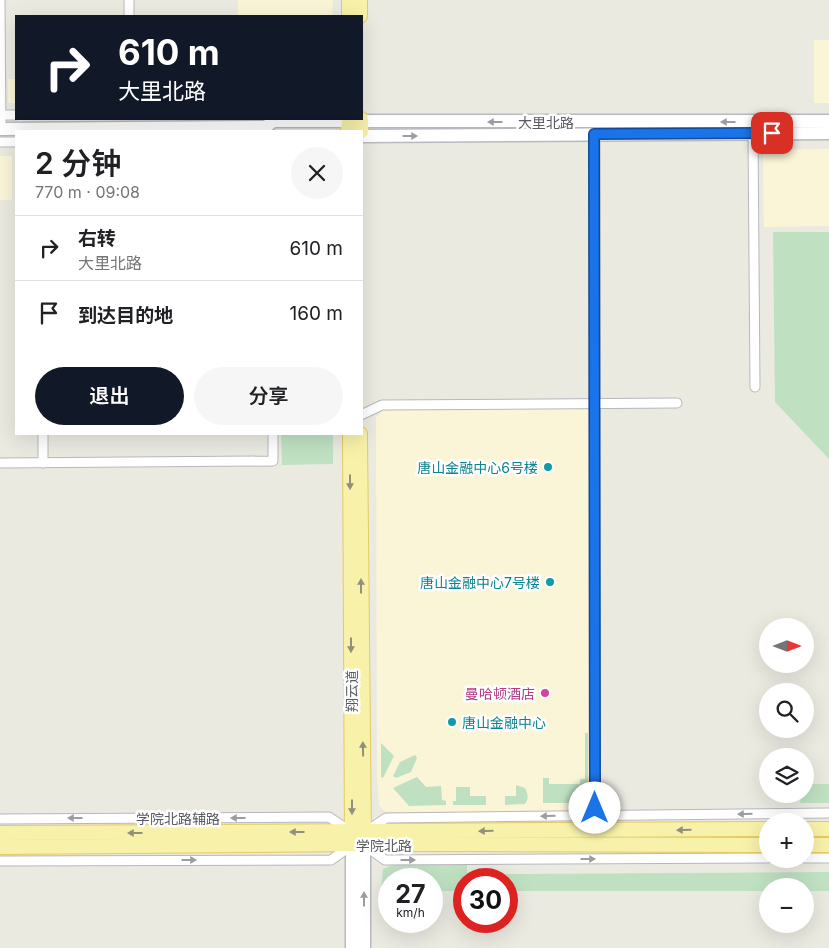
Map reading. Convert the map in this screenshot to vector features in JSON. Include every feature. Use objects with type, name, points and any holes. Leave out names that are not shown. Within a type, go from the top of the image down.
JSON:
[{"type":"main road","points":[[349,0],[349,15]]},
{"type":"main road","points":[[360,0],[360,15]]},
{"type":"main road","name":"大里北路","points":[[1,129],[44,130],[130,123],[268,129],[273,121],[353,123],[829,122]]},
{"type":"main road","name":"大里北路","points":[[363,136],[829,132]]},
{"type":"main road","name":"翔云道","points":[[350,435],[358,839],[364,948]]},
{"type":"main road","name":"翔云道","points":[[352,948],[358,839],[360,435]]},
{"type":"main road","name":"学院北路","points":[[0,847],[255,853],[358,839],[595,830],[759,829]]},
{"type":"main road","points":[[814,829],[829,829]]},
{"type":"main road","points":[[651,830],[651,852]]},
{"type":"main road","name":"学院北路","points":[[0,834],[358,839],[651,852],[759,846]]},
{"type":"main road","points":[[814,845],[829,845]]},
{"type":"street","points":[[0,0],[1,129]]},
{"type":"street","points":[[129,0],[129,15]]},
{"type":"street","points":[[1,115],[15,115]]},
{"type":"street","points":[[753,133],[755,387]]},
{"type":"street","points":[[594,134],[595,830]]},
{"type":"street","points":[[0,142],[15,142]]},
{"type":"street","points":[[363,414],[382,404],[677,403]]},
{"type":"street","points":[[43,435],[43,463]]},
{"type":"street","points":[[0,463],[273,461],[273,435]]},
{"type":"street","points":[[814,815],[829,813]]},
{"type":"street","points":[[358,839],[386,818],[595,815],[759,816]]},
{"type":"street","points":[[651,815],[651,830]]},
{"type":"street","name":"学院北路辅路","points":[[0,819],[329,818],[358,839]]},
{"type":"street","points":[[651,852],[759,858]]},
{"type":"street","points":[[0,861],[255,853]]},
{"type":"street","points":[[814,858],[829,858]]},
{"type":"shaded area","points":[[238,0],[333,0],[332,15],[238,15]]},
{"type":"shaded area","points":[[814,40],[829,40],[829,103],[814,103]]},
{"type":"shaded area","points":[[8,79],[15,79],[15,103],[8,103]]},
{"type":"shaded area","points":[[829,149],[829,226],[764,227],[763,150]]},
{"type":"shaded area","points":[[0,156],[12,156],[12,200],[0,200]]},
{"type":"shaded area","name":"唐山金融中心","points":[[592,407],[598,812],[385,812],[379,805],[377,777],[376,417],[385,408]]},
{"type":"green space","points":[[773,232],[829,232],[829,459],[775,402]]},
{"type":"green space","points":[[281,435],[333,435],[333,464],[282,465]]},
{"type":"green space","points":[[585,733],[588,733],[588,796],[583,803],[543,803],[543,778],[549,778],[549,784],[580,784],[580,779],[585,779]]},
{"type":"green space","points":[[381,743],[394,756],[383,778],[381,777]]},
{"type":"green space","points":[[415,755],[417,758],[411,772],[396,778],[393,776],[400,762]]},
{"type":"green space","points":[[417,777],[426,787],[441,786],[442,800],[446,801],[446,805],[409,806],[393,788]]},
{"type":"green space","points":[[814,784],[829,784],[829,803],[814,803]]},
{"type":"green space","points":[[516,785],[525,788],[527,792],[528,796],[525,804],[505,805],[505,796],[516,796]]},
{"type":"green space","points":[[456,787],[470,787],[470,796],[486,796],[486,805],[453,805],[453,801],[456,801]]},
{"type":"green space","points":[[467,864],[467,868],[453,868],[453,891],[443,891],[443,868],[386,868],[393,865]]},
{"type":"green space","points":[[829,872],[829,891],[814,891],[814,878],[759,878],[759,891],[518,891],[518,874]]},
{"type":"place","name":"唐山金融中心6号楼","points":[[548,467]]},
{"type":"place","name":"唐山金融中心7号楼","points":[[550,582]]},
{"type":"place","name":"曼哈顿酒店","points":[[545,693]]},
{"type":"place","name":"唐山金融中心","points":[[452,722]]},
{"type":"route","points":[[595,808],[594,134],[772,133]]}]
